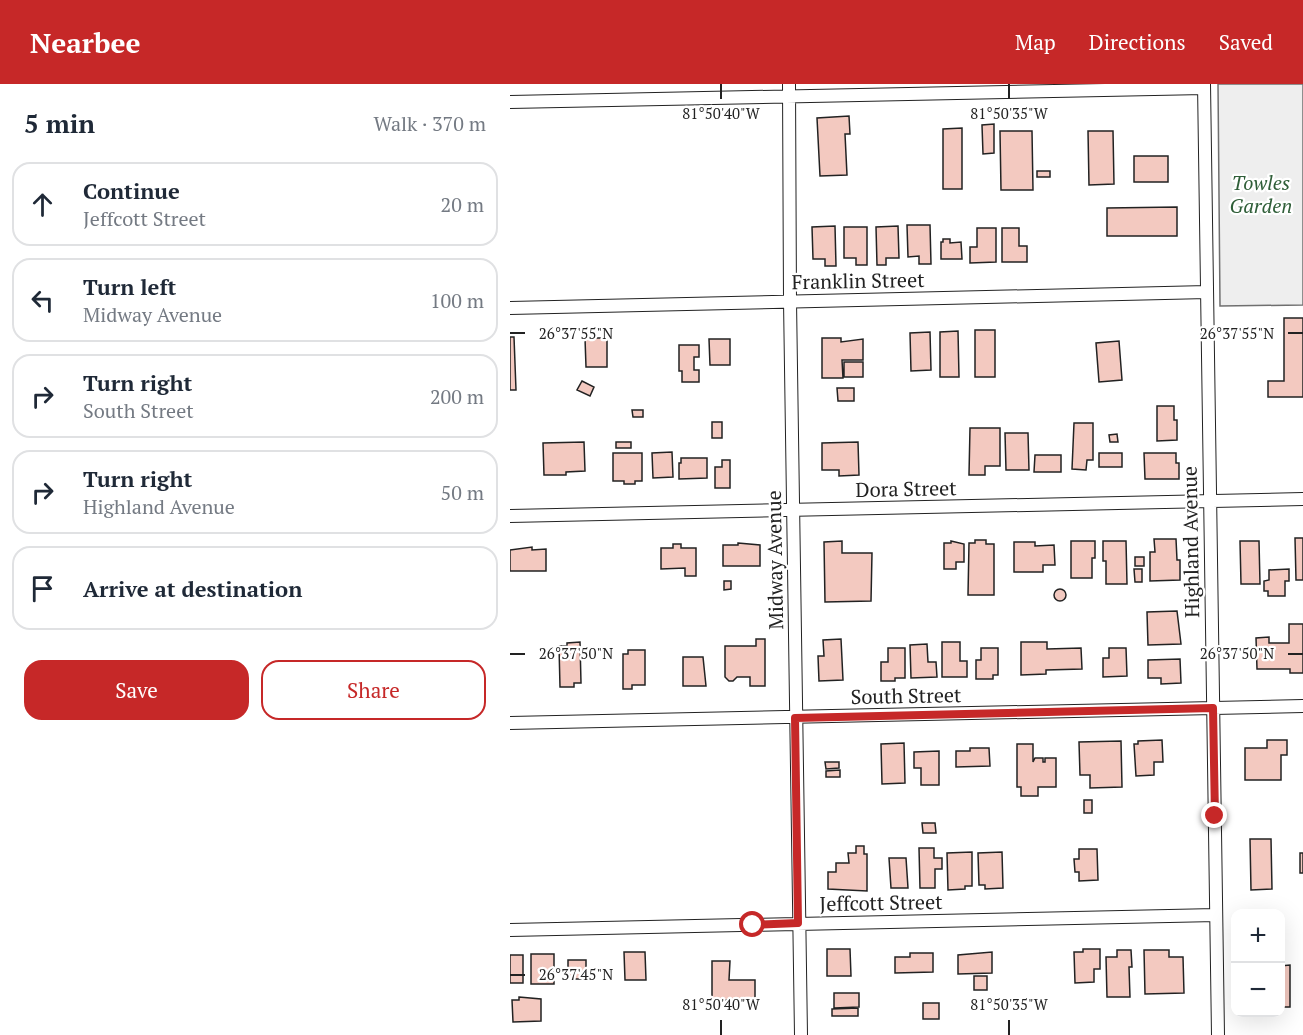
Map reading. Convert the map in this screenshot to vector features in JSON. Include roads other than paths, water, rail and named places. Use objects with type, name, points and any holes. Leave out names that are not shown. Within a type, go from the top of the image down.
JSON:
[{"type":"street","points":[[510,102],[789,90],[1204,86]]},
{"type":"street","name":"Highland Avenue","points":[[1204,86],[1218,1035]]},
{"type":"street","name":"Midway Avenue","points":[[789,90],[795,718],[801,1035]]},
{"type":"street","name":"Franklin Street","points":[[510,308],[1206,292]]},
{"type":"street","name":"Dora Street","points":[[510,516],[1209,503],[1303,499]]},
{"type":"street","name":"South Street","points":[[510,723],[1303,706]]},
{"type":"street","name":"Jeffcott Street","points":[[510,930],[1216,915]]},
{"type":"park label","name":"Towles Garden","points":[[1261,194]]}]
